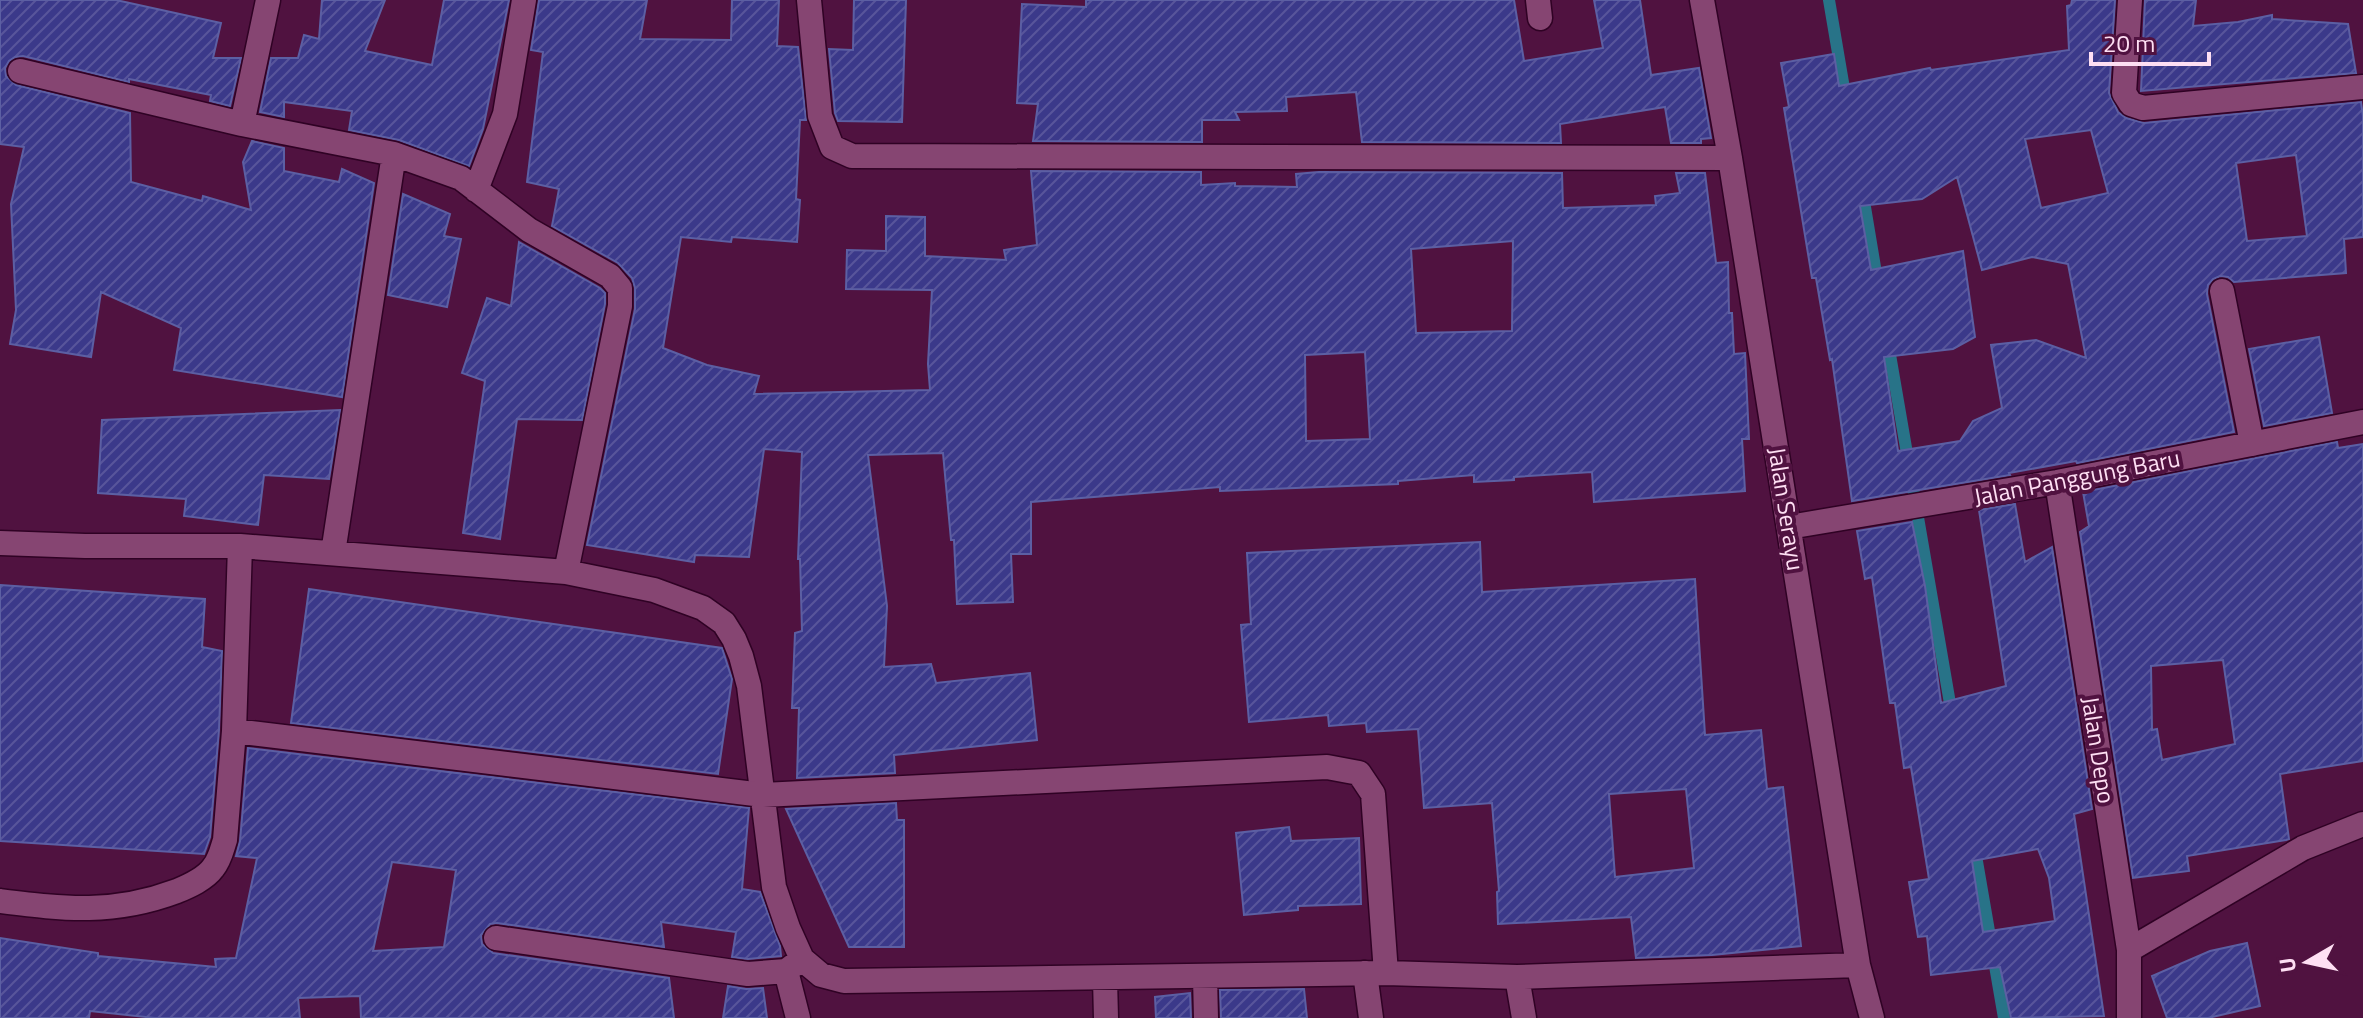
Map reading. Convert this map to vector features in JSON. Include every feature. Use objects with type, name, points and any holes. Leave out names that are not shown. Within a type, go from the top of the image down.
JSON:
[{"type":"street","points":[[242,124],[268,0]]},
{"type":"street","points":[[476,190],[505,114],[524,0]]},
{"type":"street","points":[[809,0],[820,116],[832,147],[852,156],[1730,158]]},
{"type":"street","name":"Jalan Serayu","points":[[1702,0],[1730,158],[1858,965],[1872,1018]]},
{"type":"street","points":[[2130,0],[2124,93],[2131,104],[2143,108],[2363,87]]},
{"type":"street","points":[[20,71],[242,124],[394,154],[461,178],[529,230],[610,276],[620,288],[620,306],[566,572]]},
{"type":"street","points":[[333,553],[394,154]]},
{"type":"street","points":[[2222,291],[2252,444]]},
{"type":"street","name":"Jalan Panggung Baru","points":[[1789,527],[1926,506],[2363,422]]},
{"type":"street","name":"Jalan Depo","points":[[2057,482],[2129,950],[2129,1018]]},
{"type":"street","points":[[0,543],[240,546],[566,572],[654,590],[703,608],[724,623],[734,639],[749,686],[774,887],[794,965],[798,1018]]},
{"type":"street","points":[[0,901],[69,909],[121,906],[191,885],[213,869],[225,840],[234,731],[240,546]]},
{"type":"street","points":[[234,731],[763,795],[1327,767],[1359,773],[1373,794],[1375,973],[1371,1018]]},
{"type":"street","points":[[2129,950],[2303,848],[2363,824]]},
{"type":"street","points":[[496,938],[748,974],[794,965],[844,981],[1375,973],[1517,977],[1858,965]]},
{"type":"street","points":[[1205,977],[1206,1018]]},
{"type":"street","points":[[1517,977],[1524,1018]]},
{"type":"street","points":[[1105,979],[1106,1018]]},
{"type":"building","points":[[0,0],[116,0],[221,23],[213,58],[241,58],[230,106],[210,101],[211,95],[129,79],[129,82],[23,56],[9,61],[5,68],[6,76],[16,85],[130,113],[131,182],[202,201],[203,196],[251,210],[243,162],[252,141],[284,148],[284,171],[339,182],[342,169],[374,183],[342,397],[174,370],[181,328],[101,292],[91,357],[10,344],[16,310],[11,204],[24,147],[0,144]]},
{"type":"building","points":[[322,0],[385,0],[365,51],[432,65],[444,0],[509,0],[483,129],[469,166],[399,140],[349,130],[352,111],[284,102],[284,117],[260,112],[271,58],[298,58],[304,35],[319,39]]},
{"type":"building","points":[[539,0],[647,0],[640,39],[731,40],[732,0],[779,0],[777,46],[798,47],[806,120],[800,120],[797,242],[732,237],[731,242],[681,237],[663,348],[707,365],[759,376],[754,394],[930,390],[928,364],[932,290],[846,289],[847,250],[886,251],[886,216],[925,217],[925,256],[1006,260],[1004,250],[1037,245],[1031,171],[1201,172],[1201,185],[1235,183],[1235,186],[1297,187],[1296,174],[1319,172],[1562,173],[1563,208],[1656,205],[1655,196],[1680,193],[1676,173],[1705,173],[1716,263],[1728,262],[1734,354],[1745,353],[1749,439],[1742,439],[1745,491],[1594,502],[1592,472],[1474,482],[1474,475],[1398,481],[1398,484],[1220,491],[1220,487],[1031,502],[1031,554],[1011,554],[1013,602],[957,604],[954,540],[951,540],[943,453],[868,455],[887,606],[884,667],[931,664],[936,683],[1030,673],[1037,740],[894,755],[895,773],[797,778],[799,708],[792,708],[795,633],[802,631],[798,559],[802,452],[764,449],[749,557],[695,555],[694,562],[587,545],[635,309],[635,288],[632,278],[618,263],[552,226],[559,189],[527,182],[543,52],[531,50]],"holes":[[[1513,241],[1512,331],[1416,333],[1411,249]],[[1365,352],[1370,439],[1306,441],[1305,355]]]},
{"type":"building","points":[[854,0],[906,0],[902,122],[838,121],[829,49],[853,50]]},
{"type":"building","points":[[1086,0],[1514,0],[1524,61],[1603,48],[1594,0],[1640,0],[1651,75],[1699,68],[1711,138],[1701,139],[1701,143],[1671,143],[1665,107],[1560,124],[1561,143],[1362,142],[1356,92],[1286,97],[1287,111],[1235,112],[1239,120],[1202,120],[1202,142],[1033,141],[1038,104],[1017,103],[1022,4],[1086,7]]},
{"type":"building","points":[[2072,0],[2115,0],[2109,93],[2118,112],[2126,118],[2144,123],[2361,102],[2363,237],[2344,239],[2346,273],[2234,282],[2220,276],[2208,285],[2207,294],[2234,432],[2077,463],[1852,501],[1832,359],[1816,278],[1812,278],[1784,108],[1789,107],[1781,63],[1834,54],[1839,86],[1930,68],[2069,50],[2067,6],[2071,5]],"holes":[[[2091,130],[2108,193],[2041,208],[2025,139]],[[2296,155],[2307,236],[2247,241],[2236,163]],[[1957,177],[1982,270],[2032,257],[2068,264],[2086,358],[2036,340],[1991,345],[2002,408],[1973,421],[1960,441],[1898,451],[1884,357],[1953,349],[1975,337],[1963,251],[1871,270],[1860,206],[1922,199]]]},
{"type":"building","points":[[2145,0],[2196,0],[2193,26],[2272,15],[2272,19],[2348,24],[2356,73],[2141,91]]},
{"type":"building","points":[[403,194],[450,214],[444,236],[461,239],[447,307],[388,295]]},
{"type":"building","points":[[519,242],[600,288],[605,293],[605,304],[582,420],[517,419],[500,539],[463,533],[485,381],[462,373],[487,298],[511,306]]},
{"type":"building","points":[[2319,337],[2332,413],[2264,426],[2249,349]]},
{"type":"building","points":[[340,410],[329,479],[264,475],[258,525],[184,516],[186,499],[98,493],[102,420]]},
{"type":"building","points":[[2337,442],[2338,448],[2363,444],[2363,761],[2280,774],[2289,839],[2187,856],[2189,871],[2133,878],[2080,532],[2089,526],[2083,492]],"holes":[[[2223,660],[2235,744],[2162,760],[2157,729],[2152,730],[2151,666]]]},
{"type":"building","points":[[2015,504],[2025,562],[2052,547],[2092,809],[2074,814],[2104,1016],[2011,1018],[2000,967],[1931,975],[1927,936],[1918,937],[1909,882],[1929,879],[1911,767],[1904,768],[1895,703],[1890,703],[1872,577],[1865,579],[1857,531],[1912,522],[1925,586],[1941,703],[2006,686],[1979,510]],"holes":[[[2038,849],[2049,878],[2055,921],[1983,932],[1972,861]]]},
{"type":"building","points":[[1480,542],[1482,592],[1695,579],[1705,735],[1761,730],[1767,789],[1783,787],[1801,946],[1712,955],[1636,958],[1631,917],[1498,924],[1499,891],[1492,803],[1424,808],[1418,729],[1367,732],[1366,723],[1329,726],[1328,715],[1249,722],[1241,625],[1251,624],[1247,553]],"holes":[[[1686,789],[1694,868],[1615,877],[1609,794]]]},
{"type":"building","points":[[0,585],[205,599],[202,647],[222,651],[210,837],[204,854],[0,841]]},
{"type":"building","points":[[309,589],[722,648],[732,679],[718,774],[291,723]]},
{"type":"building","points":[[248,748],[749,808],[742,889],[760,892],[781,956],[732,957],[736,932],[661,922],[664,947],[497,923],[490,924],[481,935],[482,944],[493,953],[669,978],[674,1018],[361,1018],[360,996],[298,998],[300,1018],[155,1018],[90,1011],[89,1018],[0,1018],[0,938],[98,953],[98,956],[216,967],[215,959],[236,958],[257,858],[236,856]],"holes":[[[392,862],[456,870],[444,947],[373,951]]]},
{"type":"building","points":[[896,803],[897,820],[904,820],[904,947],[849,947],[786,809]]},
{"type":"building","points":[[1289,827],[1291,841],[1359,838],[1361,904],[1298,906],[1298,910],[1244,915],[1236,833]]},
{"type":"building","points":[[2247,943],[2260,1006],[2208,1018],[2167,1018],[2152,976],[2210,951]]},
{"type":"building","points":[[728,986],[763,988],[767,1018],[723,1018]]},
{"type":"building","points":[[1304,989],[1307,1018],[1221,1018],[1220,990]]},
{"type":"building","points":[[1190,993],[1191,1018],[1156,1018],[1155,997]]},
{"type":"waterway","points":[[1829,0],[1846,100]]},
{"type":"waterway","points":[[1862,189],[1878,285]]},
{"type":"waterway","points":[[1888,343],[1952,715]]},
{"type":"waterway","points":[[1974,844],[2004,1018]]}]
